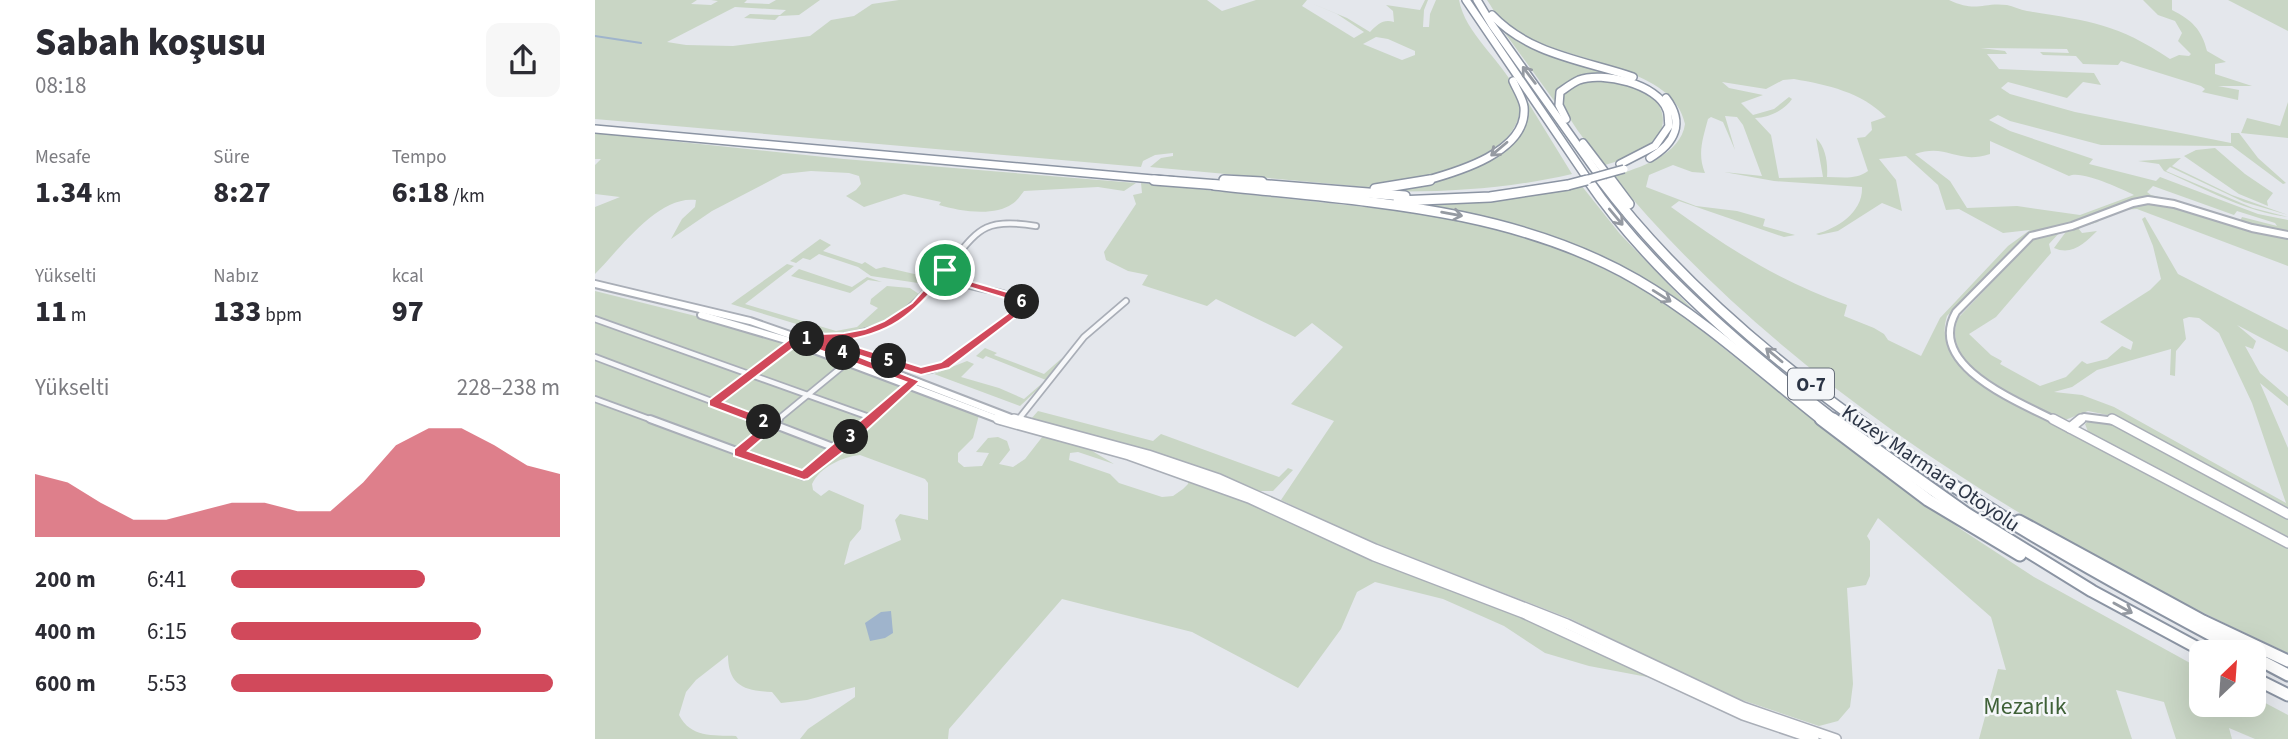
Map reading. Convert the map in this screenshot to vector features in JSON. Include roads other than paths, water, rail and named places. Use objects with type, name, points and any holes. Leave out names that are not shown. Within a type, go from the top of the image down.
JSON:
[{"type":"highway","points":[[595,126],[862,155],[1214,182],[1402,201],[1490,197],[1566,182],[1656,155],[1672,141],[1678,122],[1672,104],[1655,88],[1635,78],[1550,51],[1520,38],[1473,2]]},
{"type":"highway","points":[[1214,182],[1378,189],[1447,177],[1486,159],[1512,138],[1523,117],[1523,107],[1518,88],[1475,26],[1473,2]]},
{"type":"highway","name":"Kuzey Marmara Otoyolu","points":[[1473,2],[1613,195],[1676,265],[1787,365],[1952,485],[2126,592],[2220,640]]},
{"type":"highway","name":"Kuzey Marmara Otoyolu","points":[[1473,2],[1598,195],[1646,251],[1704,310],[1784,380],[1887,459],[1966,514],[2092,591],[2189,643]]},
{"type":"highway","points":[[1622,167],[1663,140],[1671,126],[1665,106],[1645,88],[1618,79],[1590,78],[1564,88],[1559,96],[1559,105],[1572,129],[1676,265]]},
{"type":"highway","points":[[1214,182],[1455,214],[1515,229],[1588,256],[1634,279],[1693,316],[1823,421],[1994,542],[2092,591]]},
{"type":"highway","name":"O-7","points":[[1952,485],[2191,614],[2288,661]]},
{"type":"highway","points":[[2266,663],[2288,675]]},
{"type":"highway","points":[[2266,684],[2288,695]]},
{"type":"main road","points":[[2288,235],[2252,228],[2183,206],[2148,200],[2035,234],[2021,244],[1952,317],[1948,328],[1949,341],[1961,362],[1977,378],[2288,543]]},
{"type":"main road","points":[[595,286],[796,340],[1015,423],[1129,455],[1214,484],[1374,556],[1523,613],[1743,715],[1814,739]]},
{"type":"main road","points":[[2070,428],[2084,417],[2111,419],[2288,514]]},
{"type":"main road","points":[[1015,423],[1135,451],[1219,479],[1375,549],[1567,624],[1743,707],[1836,739]]},
{"type":"street","points":[[713,403],[796,340],[868,332],[888,324],[915,305],[970,237],[984,226],[1015,222],[1037,226]]},
{"type":"street","points":[[815,340],[908,368],[932,370],[945,365],[1025,306],[1014,298],[953,279],[945,270]]},
{"type":"street","points":[[1015,423],[1049,385],[1084,336],[1114,316],[1126,301]]},
{"type":"street","points":[[595,319],[872,418]]},
{"type":"street","points":[[595,357],[838,449]]},
{"type":"street","points":[[738,453],[810,396],[851,359]]},
{"type":"street","points":[[595,400],[804,475],[838,449],[912,383]]},
{"type":"water","points":[[891,611],[893,633],[870,641],[865,623],[881,612]]},
{"type":"waterway","points":[[595,36],[641,43]]},
{"type":"park label","name":"Mezarlık","points":[[2025,706]]}]
